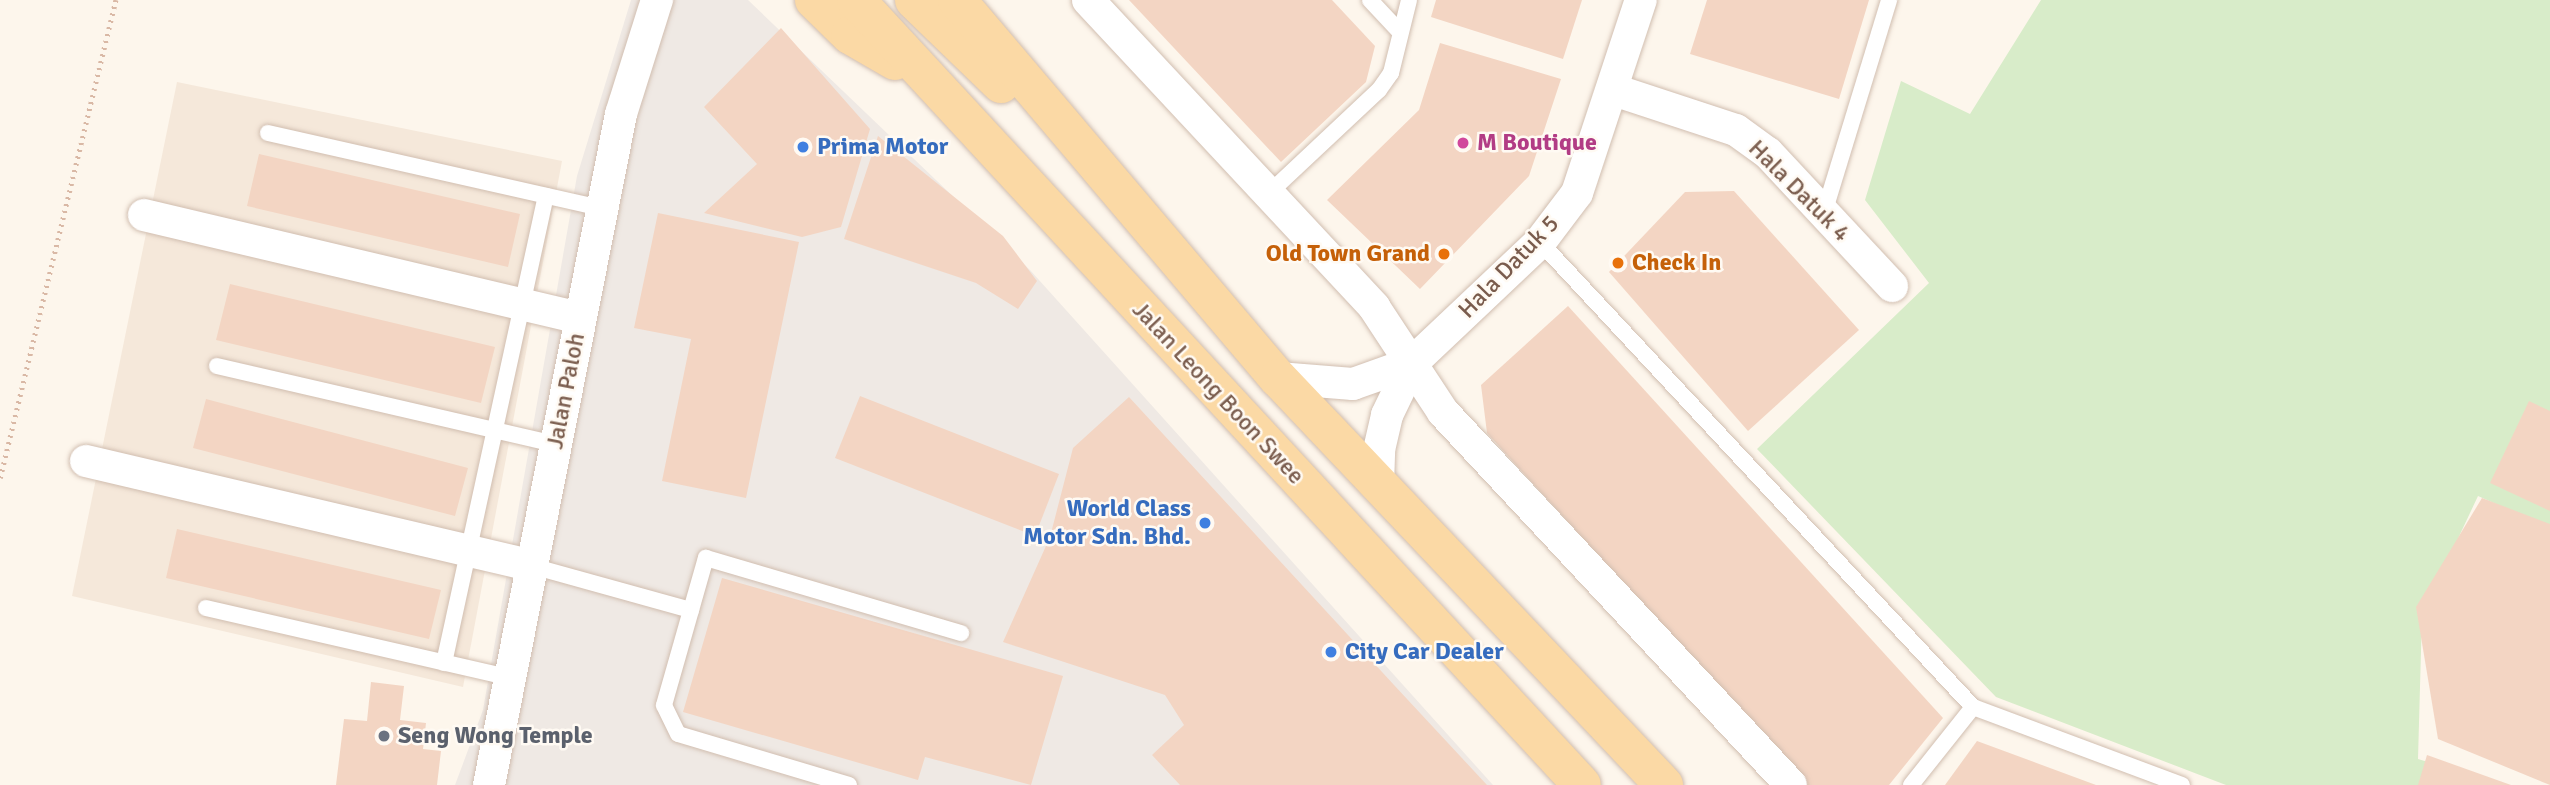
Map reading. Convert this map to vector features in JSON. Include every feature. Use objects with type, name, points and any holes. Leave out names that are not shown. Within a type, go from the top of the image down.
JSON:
[{"type":"main road","points":[[814,0],[850,35],[921,76]]},
{"type":"main road","name":"Jalan Leong Boon Swee","points":[[856,0],[921,76],[1583,785]]},
{"type":"main road","points":[[914,0],[1097,169]]},
{"type":"main road","points":[[957,0],[1097,169],[1278,379],[1664,785]]},
{"type":"street","name":"Jalan Paloh","points":[[489,785],[512,678],[601,208],[632,71],[657,0]]},
{"type":"street","points":[[1088,0],[1374,307],[1443,412],[1791,785]]},
{"type":"street","name":"Hala Datuk 5","points":[[1378,484],[1379,450],[1387,415],[1412,363],[1540,242],[1577,193],[1614,90],[1641,0]]},
{"type":"street","name":"Hala Datuk 4","points":[[1614,90],[1736,130],[1768,153],[1892,286]]},
{"type":"street","points":[[144,215],[579,318]]},
{"type":"street","name":"Hala Datuk 5","points":[[1278,379],[1353,384],[1412,363]]},
{"type":"street","points":[[86,461],[532,566]]},
{"type":"lane","points":[[1370,0],[1400,32]]},
{"type":"lane","points":[[1268,195],[1379,90],[1391,73],[1409,0]]},
{"type":"lane","points":[[1824,214],[1889,0]]},
{"type":"lane","points":[[268,133],[601,208]]},
{"type":"lane","points":[[444,663],[547,196]]},
{"type":"lane","points":[[1540,242],[1973,707],[2182,785]]},
{"type":"lane","points":[[217,366],[556,444]]},
{"type":"lane","points":[[849,785],[678,734],[664,705],[706,558],[961,633]]},
{"type":"lane","points":[[532,566],[691,610]]},
{"type":"lane","points":[[206,608],[512,678]]},
{"type":"lane","points":[[1911,785],[1973,707]]},
{"type":"path","points":[[0,478],[116,0]]},
{"type":"shaded area","points":[[631,0],[748,0],[1030,270],[1493,785],[455,785],[483,710],[577,176]]},
{"type":"shaded area","points":[[177,82],[562,161],[463,687],[72,596]]},
{"type":"green space","points":[[2041,0],[2550,0],[2550,528],[2478,496],[2422,615],[2418,759],[2471,775],[2467,785],[2226,785],[1996,697],[1757,449],[1929,283],[1865,200],[1901,81],[1970,114]]},
{"type":"building","points":[[1129,0],[1332,0],[1375,46],[1366,82],[1281,162]]},
{"type":"building","points":[[1436,0],[1582,0],[1563,59],[1431,17]]},
{"type":"building","points":[[1707,0],[1869,0],[1839,99],[1690,54]]},
{"type":"building","name":"Prima Motor","points":[[781,28],[870,129],[841,227],[802,237],[704,213],[757,164],[704,107]]},
{"type":"building","name":"M Boutique","points":[[1440,43],[1561,79],[1529,176],[1420,289],[1327,200],[1419,110]]},
{"type":"building","points":[[878,136],[1003,236],[1037,281],[1018,309],[976,283],[844,239]]},
{"type":"building","points":[[259,154],[520,214],[508,267],[247,206]]},
{"type":"building","points":[[1734,191],[1859,330],[1748,431],[1609,272],[1685,192]]},
{"type":"building","points":[[658,213],[799,242],[746,498],[662,481],[691,339],[634,328]]},
{"type":"building","points":[[230,284],[495,347],[481,403],[216,340]]},
{"type":"building","points":[[1568,306],[1943,718],[1889,785],[1807,785],[1487,433],[1481,385]]},
{"type":"building","points":[[860,396],[1059,474],[1035,536],[835,458]]},
{"type":"building","points":[[1129,397],[1487,785],[1180,785],[1152,755],[1184,725],[1165,695],[1003,642],[1050,537],[1073,448]]},
{"type":"building","points":[[206,399],[468,468],[455,516],[193,448]]},
{"type":"building","points":[[2529,401],[2550,411],[2550,511],[2490,483]]},
{"type":"building","points":[[2482,498],[2550,524],[2550,785],[2438,739],[2416,607]]},
{"type":"building","points":[[177,529],[441,590],[429,639],[166,578]]},
{"type":"building","points":[[722,578],[1063,676],[1031,785],[925,757],[918,780],[683,712]]},
{"type":"building","name":"Seng Wong Temple","points":[[371,682],[404,686],[400,720],[426,723],[423,749],[441,751],[437,785],[336,785],[344,719],[367,721]]},
{"type":"building","points":[[1977,741],[2096,785],[1945,785]]},
{"type":"building","points":[[2427,755],[2511,785],[2418,785]]},
{"type":"place","name":"M Boutique","points":[[1463,143]]},
{"type":"place","name":"Prima Motor","points":[[803,147]]},
{"type":"place","name":"Old Town Grand","points":[[1444,254]]},
{"type":"place","name":"Check In","points":[[1618,263]]},
{"type":"place","name":"World Class Motor Sdn. Bhd.","points":[[1205,523]]},
{"type":"place","name":"City Car Dealer","points":[[1331,652]]},
{"type":"place","name":"Seng Wong Temple","points":[[384,736]]}]
